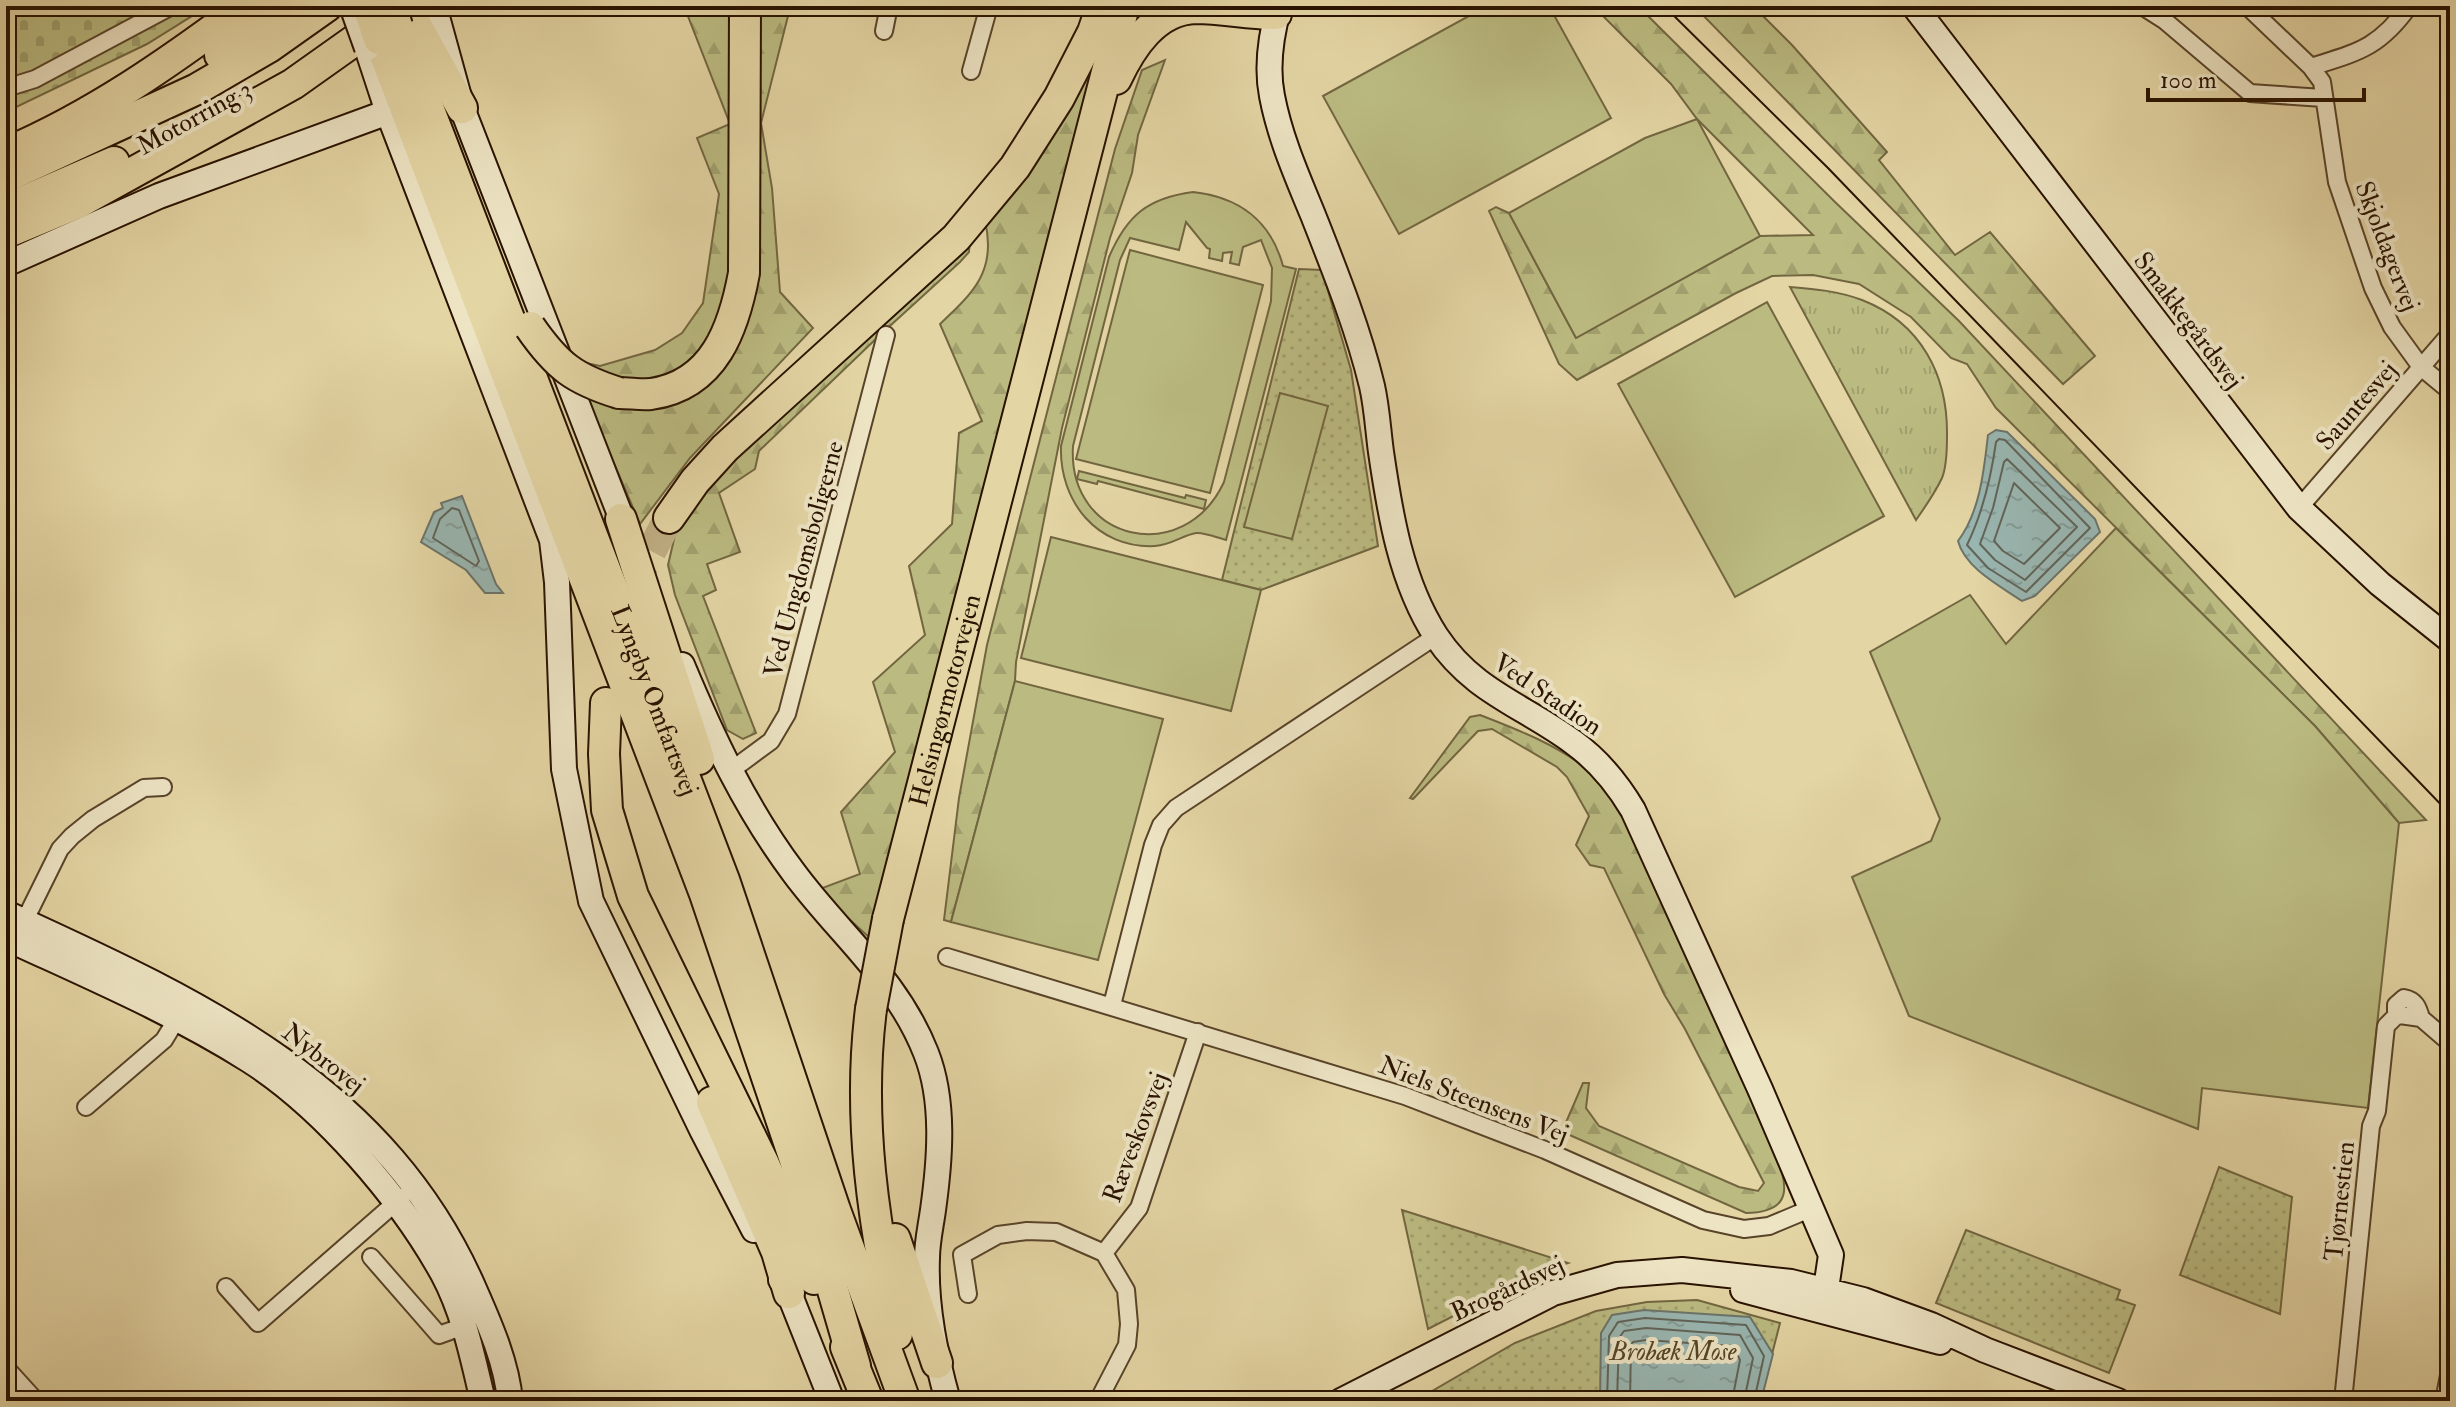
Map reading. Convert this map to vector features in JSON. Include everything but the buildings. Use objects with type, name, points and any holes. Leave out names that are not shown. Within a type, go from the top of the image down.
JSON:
[{"type":"highway","points":[[6,153],[102,105],[181,54],[245,6]]},
{"type":"highway","points":[[127,120],[290,6]]},
{"type":"highway","name":"Motorring 3","points":[[6,177],[197,89],[269,47],[327,6]]},
{"type":"highway","name":"Motorring 3","points":[[7,227],[99,170],[323,41],[370,6]]},
{"type":"highway","name":"Lyngby Omfartsvej","points":[[370,6],[408,17]]},
{"type":"highway","points":[[408,17],[530,327],[563,369],[590,384],[619,393],[649,394],[671,389],[690,379],[711,359],[727,336],[736,313],[744,273],[745,6]]},
{"type":"highway","points":[[669,518],[695,481],[725,448],[956,238],[1015,167],[1059,98],[1093,32],[1102,6]]},
{"type":"highway","name":"Helsingørmotorvejen","points":[[916,1401],[901,1354],[872,1198],[864,1100],[865,1055],[871,1009],[888,919],[1124,6]]},
{"type":"highway","points":[[1093,128],[1126,59],[1140,37],[1155,24],[1191,8],[1247,14],[1270,9]]},
{"type":"highway","points":[[408,17],[462,108]]},
{"type":"highway","points":[[7,227],[78,203],[408,17]]},
{"type":"highway","name":"Lyngby Omfartsvej","points":[[408,17],[658,767],[781,1115],[855,1366]]},
{"type":"highway","name":"Lyngby Omfartsvej","points":[[408,17],[719,866],[835,1210],[905,1401]]},
{"type":"highway","points":[[621,519],[840,1192],[835,1210]]},
{"type":"highway","points":[[552,540],[580,598],[617,692],[658,767]]},
{"type":"highway","points":[[606,703],[604,754],[607,810],[633,896],[763,1162],[868,1401]]},
{"type":"highway","points":[[633,896],[636,925],[777,1252],[789,1293]]},
{"type":"highway","points":[[864,1100],[887,1212],[937,1363]]},
{"type":"street","points":[[6,88],[35,79],[172,6]]},
{"type":"street","points":[[352,6],[408,17]]},
{"type":"street","points":[[884,31],[889,6]]},
{"type":"street","points":[[971,71],[989,6]]},
{"type":"street","points":[[2142,6],[2164,20],[2250,93],[2323,98]]},
{"type":"street","name":"Skjoldagervej","points":[[2247,6],[2311,67],[2322,82],[2337,182],[2373,288],[2392,327],[2421,367],[2450,391]]},
{"type":"street","points":[[2311,67],[2366,50],[2386,34],[2409,6]]},
{"type":"street","name":"Smakkegårdsvej","points":[[1917,7],[2299,508],[2380,584],[2450,640]]},
{"type":"street","name":"Ved Stadion","points":[[1270,9],[1271,93],[1282,140],[1339,280],[1372,387],[1394,529],[1413,588],[1436,636],[1473,680],[1571,740],[1590,755],[1621,789],[1667,882],[1831,1255],[1825,1300]]},
{"type":"street","points":[[408,17],[388,112],[552,540],[557,582],[564,769],[591,901],[702,1130],[789,1293],[832,1401]]},
{"type":"street","points":[[351,125],[367,100],[408,17]]},
{"type":"street","points":[[462,108],[621,519],[729,772],[762,829],[796,876],[890,987],[926,1053],[935,1090],[939,1137],[927,1257],[930,1318],[937,1363],[948,1401]]},
{"type":"street","points":[[6,264],[159,196],[388,112]]},
{"type":"street","name":"Sauntesvej","points":[[2299,508],[2450,334]]},
{"type":"street","name":"Ved Ungdomsboligerne","points":[[729,772],[771,741],[787,714],[886,335]]},
{"type":"street","points":[[1112,1005],[1161,825],[1176,808],[1436,636]]},
{"type":"street","points":[[13,928],[60,849],[72,836],[93,819],[144,788],[163,787]]},
{"type":"street","name":"Nybrovej","points":[[13,928],[182,1010],[239,1029],[348,1110],[407,1180],[453,1246],[475,1322],[510,1401]]},
{"type":"street","name":"Niels Steensens Vej","points":[[947,957],[1419,1101],[1545,1150],[1703,1220],[1744,1229],[1769,1226],[1812,1208]]},
{"type":"street","points":[[86,1107],[164,1040],[182,1010]]},
{"type":"street","name":"Nybrovej","points":[[182,1010],[283,1084],[330,1127],[343,1128],[407,1180],[444,1276],[475,1322],[483,1401]]},
{"type":"street","name":"Tjørnestien","points":[[2343,1401],[2371,1126],[2377,1111],[2385,1034],[2389,1021],[2400,1015],[2419,1012],[2450,1043]]},
{"type":"street","name":"Ræveskovsvej","points":[[1104,1253],[1139,1208],[1198,1032]]},
{"type":"street","points":[[226,1287],[258,1323],[407,1180]]},
{"type":"street","points":[[968,1294],[962,1255],[998,1235],[1027,1231],[1056,1232],[1104,1253],[1126,1290],[1129,1324],[1127,1345],[1098,1401]]},
{"type":"street","points":[[371,1257],[439,1335],[475,1322]]},
{"type":"street","name":"Brogårdsvej","points":[[1341,1401],[1553,1293],[1602,1279],[1682,1270],[1753,1277],[1985,1350],[2118,1401]]},
{"type":"street","name":"Brogårdsvej","points":[[1377,1401],[1534,1315],[1558,1304],[1619,1288],[1649,1283],[1711,1282],[1825,1300]]},
{"type":"street","points":[[6,1368],[36,1401]]},
{"type":"street","points":[[2444,1401],[2450,1370]]},
{"type":"green space","points":[[6,6],[208,6],[147,44],[6,112]]},
{"type":"green space","points":[[684,6],[739,6],[733,281],[720,334],[670,380],[624,384],[577,361],[600,366],[655,350],[682,333],[703,303],[719,194],[697,138],[730,124]]},
{"type":"green space","points":[[753,6],[787,6],[789,12],[761,123],[772,188],[780,292],[813,328],[690,458],[640,524],[583,391],[613,401],[725,357]]},
{"type":"green space","points":[[1487,6],[1549,6],[1611,118],[1399,234],[1323,96]]},
{"type":"green space","points":[[1593,6],[1638,6],[1959,321],[2426,820],[2399,823],[2315,726],[1996,408],[1967,364],[1951,358],[1911,317],[1859,284],[1813,275],[1772,276],[1577,380],[1559,364],[1489,211],[1496,207],[1509,213],[1576,338],[1760,236],[1813,235],[1697,119],[1671,84]]},
{"type":"green space","points":[[1694,6],[1753,6],[1887,152],[1879,160],[1955,255],[1990,232],[2095,356],[2063,384]]},
{"type":"green space","points":[[1112,13],[871,939],[817,890],[860,874],[841,812],[895,752],[873,682],[925,635],[909,566],[952,524],[959,433],[982,421],[940,324],[963,302],[979,280],[988,254],[985,221]]},
{"type":"green space","points":[[1165,60],[1138,135],[1132,173],[1110,238],[1062,428],[1016,662],[1015,681],[951,922],[944,920],[959,798],[987,645],[1115,149],[1142,70]]},
{"type":"green space","points":[[1697,119],[1760,236],[1576,338],[1509,213],[1645,138]]},
{"type":"green space","points":[[1193,192],[1210,195],[1239,206],[1251,214],[1270,236],[1283,266],[1296,269],[1226,540],[1196,533],[1161,545],[1134,545],[1099,530],[1086,518],[1067,485],[1061,446],[1109,257],[1123,230],[1141,211],[1177,195]],"holes":[[[1186,222],[1210,249],[1209,258],[1222,261],[1223,253],[1232,252],[1230,263],[1239,265],[1243,247],[1261,240],[1272,268],[1271,301],[1224,482],[1206,509],[1183,526],[1157,534],[1131,532],[1108,522],[1088,504],[1076,479],[1073,446],[1120,260],[1130,238],[1179,250]]]},
{"type":"green space","points":[[970,238],[969,252],[960,262],[759,451],[755,469],[719,493],[740,552],[707,564],[716,590],[703,596],[756,733],[743,739],[727,730],[675,595],[668,565],[675,535],[705,488],[744,446]]},
{"type":"green space","points":[[1130,250],[1263,285],[1210,493],[1076,459]]},
{"type":"green space","points":[[1299,269],[1322,270],[1351,370],[1378,546],[1261,590],[1222,580]]},
{"type":"green space","points":[[1790,287],[1844,294],[1883,310],[1915,337],[1927,354],[1942,392],[1946,414],[1946,457],[1942,478],[1916,520]]},
{"type":"green space","points":[[1767,302],[1884,516],[1735,597],[1618,384]]},
{"type":"green space","points":[[1280,393],[1328,406],[1292,539],[1244,527]]},
{"type":"green space","points":[[1079,471],[1185,498],[1186,495],[1206,500],[1204,509],[1098,481],[1097,484],[1077,479]]},
{"type":"green space","points":[[2116,528],[2315,726],[2399,823],[2368,1108],[2202,1088],[2198,1129],[1909,1016],[1852,877],[1931,841],[1940,819],[1870,652],[1970,595],[2006,644]]},
{"type":"green space","points":[[1051,537],[1261,590],[1231,711],[1021,658]]},
{"type":"green space","points":[[1015,681],[1163,719],[1098,960],[951,922]]},
{"type":"green space","points":[[1480,715],[1536,738],[1576,761],[1599,781],[1626,820],[1773,1147],[1784,1183],[1781,1201],[1774,1207],[1746,1213],[1565,1133],[1564,1127],[1583,1083],[1589,1083],[1586,1108],[1599,1126],[1739,1187],[1758,1191],[1764,1183],[1664,994],[1604,868],[1590,865],[1576,845],[1589,816],[1567,777],[1557,767],[1492,729],[1478,731],[1413,799],[1410,798],[1470,717]]},
{"type":"green space","points":[[2219,1167],[2292,1197],[2280,1314],[2180,1275]]},
{"type":"green space","points":[[1402,1210],[1568,1263],[1540,1272],[1428,1329]]},
{"type":"green space","points":[[1966,1230],[2120,1290],[2117,1299],[2135,1305],[2109,1373],[1936,1303]]},
{"type":"green space","name":"Brobæk Mose","points":[[1697,1300],[1780,1323],[1760,1401],[1415,1401],[1515,1343],[1596,1311],[1647,1302]]},
{"type":"water","points":[[1996,430],[2007,432],[2095,519],[2100,532],[2035,596],[2022,601],[1976,568],[1958,541],[1976,504],[1988,435]]},
{"type":"water","points":[[462,496],[496,584],[503,593],[485,593],[466,570],[421,542],[434,512],[443,508],[441,503]]},
{"type":"water","points":[[1644,1310],[1750,1317],[1773,1354],[1761,1401],[1600,1401],[1601,1333],[1612,1315]]},
{"type":"tunnel","points":[[633,592],[637,578],[669,518]]},
{"type":"tram line","points":[[1664,6],[1828,168],[2450,814]]}]
